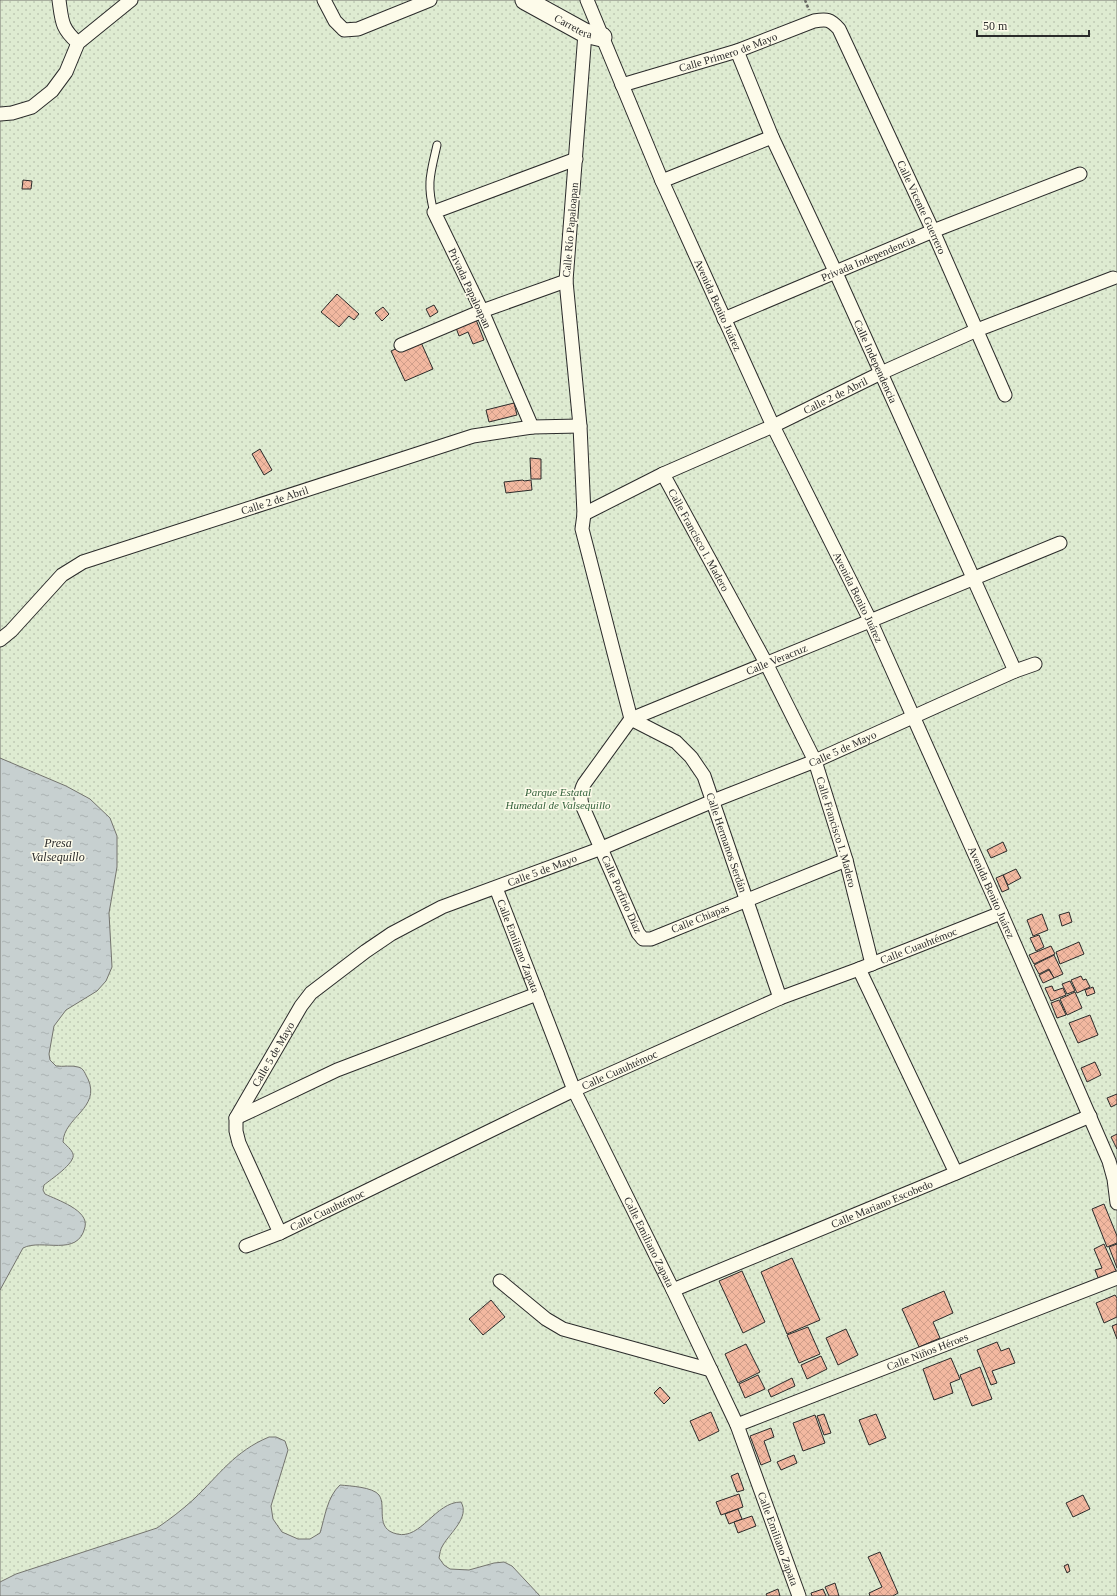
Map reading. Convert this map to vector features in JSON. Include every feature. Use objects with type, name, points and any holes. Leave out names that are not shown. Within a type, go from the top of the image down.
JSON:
[{"type":"street","points":[[59,0],[62,23],[68,34],[78,43]]},
{"type":"street","points":[[0,114],[12,113],[32,107],[52,91],[66,72],[78,43],[131,0]]},
{"type":"street","points":[[324,0],[335,21],[344,30],[358,29],[430,0]]},
{"type":"street","name":"Carretera","points":[[525,0],[594,35]]},
{"type":"street","name":"Avenida Benito Juárez","points":[[587,0],[594,35],[622,85],[662,181],[724,319],[773,426],[870,620],[1001,913],[1090,1116],[1114,1179],[1117,1200]]},
{"type":"street","name":"Calle Primero de Mayo","points":[[622,85],[737,51],[814,21],[824,19],[832,22]]},
{"type":"street","name":"Calle Vicente Guerrero","points":[[832,22],[839,29],[933,231],[1005,395]]},
{"type":"street","name":"Calle Río Papaloapan","points":[[594,35],[576,159],[566,281],[580,426],[584,514],[582,529],[631,720]]},
{"type":"street","name":"Calle Independencia","points":[[737,51],[772,137],[836,273],[1015,671]]},
{"type":"street","points":[[662,181],[772,137]]},
{"type":"street","points":[[434,212],[576,159]]},
{"type":"street","name":"Privada Independencia","points":[[724,319],[933,231],[1080,174]]},
{"type":"street","name":"Privada Papaloapan","points":[[434,212],[482,311],[532,427]]},
{"type":"street","name":"Calle 2 de Abril","points":[[584,514],[663,474],[773,426],[881,373],[977,330],[1113,278]]},
{"type":"street","points":[[401,345],[482,311],[566,281]]},
{"type":"street","name":"Calle 2 de Abril","points":[[0,640],[11,631],[62,575],[83,562],[473,436],[532,427],[580,426]]},
{"type":"street","name":"Calle Francisco I. Madero","points":[[663,474],[766,663],[815,761],[846,860],[872,964]]},
{"type":"street","name":"Calle Veracruz","points":[[631,720],[870,620],[1060,543]]},
{"type":"street","name":"Calle 5 de Mayo","points":[[236,1118],[301,1006],[311,993],[391,934],[442,907],[602,848],[713,801],[815,761],[913,716],[1034,664]]},
{"type":"street","points":[[602,848],[582,805],[580,798],[581,790],[631,720]]},
{"type":"street","name":"Calle Hermanos Serdán","points":[[631,720],[676,742],[691,757],[704,776],[780,998]]},
{"type":"street","name":"Calle Porfirio Díaz","points":[[602,848],[638,933],[643,939]]},
{"type":"street","name":"Calle Chiapas","points":[[643,939],[651,939],[846,860]]},
{"type":"street","name":"Calle Emiliano Zapata","points":[[496,888],[574,1090],[673,1290],[737,1425],[799,1596]]},
{"type":"street","name":"Calle Cuauhtémoc","points":[[246,1246],[280,1233],[574,1090],[780,998],[872,964],[1001,913]]},
{"type":"street","points":[[859,969],[956,1173]]},
{"type":"street","points":[[280,1233],[239,1143],[236,1131],[236,1118],[337,1070],[537,994]]},
{"type":"street","name":"Calle Mariano Escobedo","points":[[673,1290],[1090,1116]]},
{"type":"street","name":"Calle Niños Héroes","points":[[737,1425],[1117,1278]]},
{"type":"street","points":[[500,1281],[546,1319],[563,1329],[711,1370]]},
{"type":"lane","name":"Privada Papaloapan","points":[[434,212],[429,196],[428,182],[436,145]]},
{"type":"green space","name":"Parque Estatal Humedal de Valsequillo","points":[[0,0],[1117,0],[1117,1596],[0,1596]]},
{"type":"water","name":"Presa Valsequillo","points":[[0,758],[66,786],[90,799],[110,818],[117,836],[117,867],[109,913],[112,967],[106,981],[97,991],[66,1010],[54,1026],[49,1054],[50,1060],[56,1066],[73,1066],[82,1069],[88,1079],[91,1089],[90,1098],[86,1105],[65,1133],[63,1142],[73,1154],[73,1158],[67,1166],[44,1185],[43,1190],[45,1194],[71,1206],[77,1211],[85,1221],[85,1227],[81,1236],[75,1242],[67,1245],[31,1245],[23,1248],[0,1290]]},
{"type":"water","points":[[269,1437],[276,1437],[285,1441],[288,1450],[271,1506],[273,1519],[282,1532],[298,1539],[310,1539],[320,1533],[329,1501],[340,1485],[361,1487],[376,1492],[381,1500],[383,1522],[390,1531],[397,1534],[413,1532],[443,1508],[461,1502],[463,1513],[461,1519],[441,1550],[439,1558],[444,1565],[450,1569],[469,1570],[494,1563],[504,1562],[512,1566],[540,1596],[0,1596],[0,1582],[16,1574],[157,1528],[189,1503],[237,1456],[246,1449]]},
{"type":"building","points":[[23,180],[32,181],[31,189],[22,189]]},
{"type":"building","points":[[337,294],[359,314],[354,320],[349,316],[339,327],[321,312]]},
{"type":"building","points":[[434,305],[438,312],[430,317],[426,309]]},
{"type":"building","points":[[383,307],[389,314],[382,321],[375,313]]},
{"type":"building","points":[[475,317],[484,340],[473,344],[468,332],[459,336],[455,325]]},
{"type":"building","points":[[419,338],[433,369],[405,381],[391,351]]},
{"type":"building","points":[[514,403],[517,415],[489,422],[486,410]]},
{"type":"building","points":[[260,449],[272,470],[264,475],[252,454]]},
{"type":"building","points":[[530,458],[541,459],[541,479],[531,479]]},
{"type":"building","points":[[531,480],[532,490],[506,493],[504,482]]},
{"type":"building","points":[[1003,842],[1007,851],[991,858],[987,850]]},
{"type":"building","points":[[1016,869],[1021,878],[1008,885],[1003,875]]},
{"type":"building","points":[[1003,875],[1009,889],[1002,892],[996,878]]},
{"type":"building","points":[[1069,912],[1072,922],[1062,926],[1059,915]]},
{"type":"building","points":[[1042,914],[1048,930],[1033,936],[1027,920]]},
{"type":"building","points":[[1039,935],[1044,947],[1036,951],[1030,938]]},
{"type":"building","points":[[1079,942],[1084,954],[1060,964],[1056,952]]},
{"type":"building","points":[[1051,946],[1055,954],[1034,964],[1029,955]]},
{"type":"building","points":[[1054,955],[1063,974],[1054,978],[1049,969],[1039,974],[1034,965]]},
{"type":"building","points":[[1049,970],[1054,978],[1043,983],[1039,975]]},
{"type":"building","points":[[1081,976],[1083,980],[1086,979],[1090,987],[1077,993],[1071,980]]},
{"type":"building","points":[[1070,981],[1075,991],[1067,994],[1062,984]]},
{"type":"building","points":[[1052,986],[1054,991],[1063,988],[1066,995],[1051,1001],[1045,988]]},
{"type":"building","points":[[1093,987],[1095,993],[1087,996],[1085,990]]},
{"type":"building","points":[[1075,992],[1082,1008],[1067,1015],[1060,999]]},
{"type":"building","points":[[1059,1000],[1066,1015],[1057,1018],[1051,1003]]},
{"type":"building","points":[[1090,1015],[1098,1035],[1078,1043],[1069,1023]]},
{"type":"building","points":[[1095,1062],[1101,1075],[1087,1082],[1081,1068]]},
{"type":"building","points":[[1117,1094],[1117,1104],[1111,1107],[1107,1098]]},
{"type":"building","points":[[1117,1134],[1117,1149],[1111,1137]]},
{"type":"building","points":[[1104,1204],[1117,1236],[1117,1243],[1107,1247],[1092,1209]]},
{"type":"building","points":[[1104,1244],[1117,1273],[1099,1280],[1095,1270],[1102,1268],[1094,1249]]},
{"type":"building","points":[[1117,1244],[1117,1268],[1109,1247]]},
{"type":"building","points":[[792,1258],[820,1320],[787,1334],[761,1272]]},
{"type":"building","points":[[742,1271],[765,1322],[743,1333],[719,1281]]},
{"type":"building","points":[[944,1291],[953,1313],[933,1322],[940,1338],[919,1347],[902,1309]]},
{"type":"building","points":[[1115,1295],[1117,1298],[1117,1317],[1104,1323],[1096,1303]]},
{"type":"building","points":[[491,1300],[505,1317],[483,1335],[469,1319]]},
{"type":"building","points":[[1117,1324],[1117,1339],[1112,1326]]},
{"type":"building","points":[[808,1327],[820,1354],[799,1363],[787,1335]]},
{"type":"building","points":[[846,1329],[858,1355],[838,1365],[826,1338]]},
{"type":"building","points":[[997,1342],[1001,1351],[1009,1348],[1015,1363],[992,1371],[997,1383],[991,1385],[977,1350]]},
{"type":"building","points":[[746,1344],[760,1372],[738,1383],[725,1354]]},
{"type":"building","points":[[821,1356],[827,1369],[807,1379],[801,1365]]},
{"type":"building","points":[[951,1358],[960,1379],[950,1383],[953,1393],[934,1400],[923,1369]]},
{"type":"building","points":[[980,1367],[992,1399],[972,1406],[960,1375]]},
{"type":"building","points":[[758,1375],[765,1389],[745,1398],[739,1384]]},
{"type":"building","points":[[792,1378],[795,1386],[771,1397],[768,1390]]},
{"type":"building","points":[[660,1387],[670,1398],[664,1404],[654,1393]]},
{"type":"building","points":[[711,1412],[719,1431],[699,1441],[690,1421]]},
{"type":"building","points":[[824,1414],[831,1433],[824,1435],[817,1416]]},
{"type":"building","points":[[876,1414],[886,1438],[869,1445],[859,1420]]},
{"type":"building","points":[[815,1415],[825,1443],[803,1451],[793,1423]]},
{"type":"building","points":[[771,1428],[774,1437],[764,1441],[771,1461],[761,1465],[750,1436]]},
{"type":"building","points":[[794,1455],[797,1463],[781,1470],[777,1462]]},
{"type":"building","points":[[738,1473],[744,1490],[737,1492],[731,1476]]},
{"type":"building","points":[[739,1494],[743,1507],[721,1515],[716,1502]]},
{"type":"building","points":[[1083,1495],[1090,1509],[1073,1517],[1066,1503]]},
{"type":"building","points":[[738,1509],[742,1519],[729,1524],[725,1514]]},
{"type":"building","points":[[752,1516],[756,1526],[738,1533],[734,1522]]},
{"type":"building","points":[[880,1552],[898,1593],[893,1596],[870,1596],[869,1593],[882,1587],[868,1557]]},
{"type":"building","points":[[1068,1564],[1070,1571],[1067,1573],[1064,1566]]},
{"type":"building","points":[[835,1583],[839,1596],[829,1596],[825,1587]]},
{"type":"building","points":[[778,1589],[780,1596],[767,1596],[766,1594]]},
{"type":"building","points":[[823,1589],[826,1596],[812,1596],[811,1593]]}]
